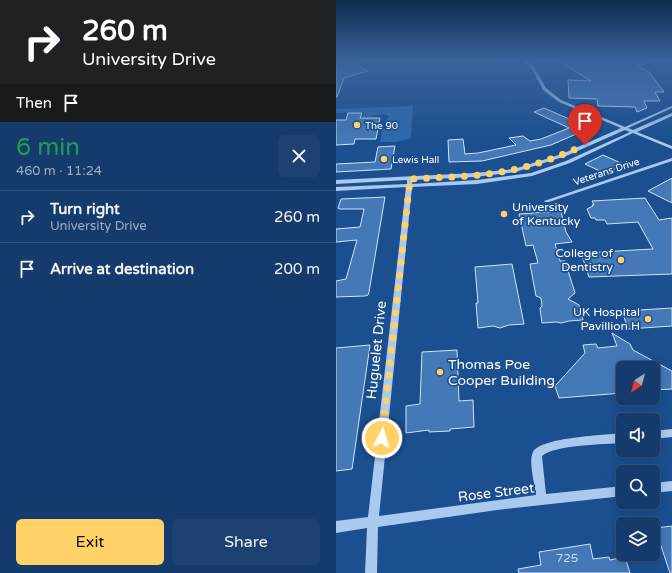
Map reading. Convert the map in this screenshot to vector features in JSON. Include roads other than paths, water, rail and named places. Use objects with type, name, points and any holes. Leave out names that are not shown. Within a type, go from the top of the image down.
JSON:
[{"type":"street","points":[[543,87],[550,95],[573,107],[672,148]]},
{"type":"street","points":[[336,189],[489,174],[515,170],[553,159],[670,108]]},
{"type":"street","points":[[336,182],[493,181],[532,174],[568,162],[672,114]]},
{"type":"street","name":"Veterans Drive","points":[[547,201],[672,159]]},
{"type":"street","name":"Huguelet Drive","points":[[371,573],[374,522],[409,182]]},
{"type":"street","points":[[660,434],[672,433]]},
{"type":"street","points":[[542,500],[536,458],[539,451],[545,447],[616,439]]},
{"type":"street","points":[[660,487],[672,486]]},
{"type":"street","name":"Rose Street","points":[[336,527],[497,505],[616,492]]},
{"type":"place","name":"The 90","points":[[357,125]]},
{"type":"place","name":"Lewis Hall","points":[[384,159]]},
{"type":"place","name":"University of Kentucky","points":[[504,214]]},
{"type":"place","name":"College of Dentistry","points":[[621,260]]},
{"type":"place","name":"UK Hospital Pavillion H","points":[[648,319]]},
{"type":"place","name":"Thomas Poe Cooper Building","points":[[440,372]]}]
